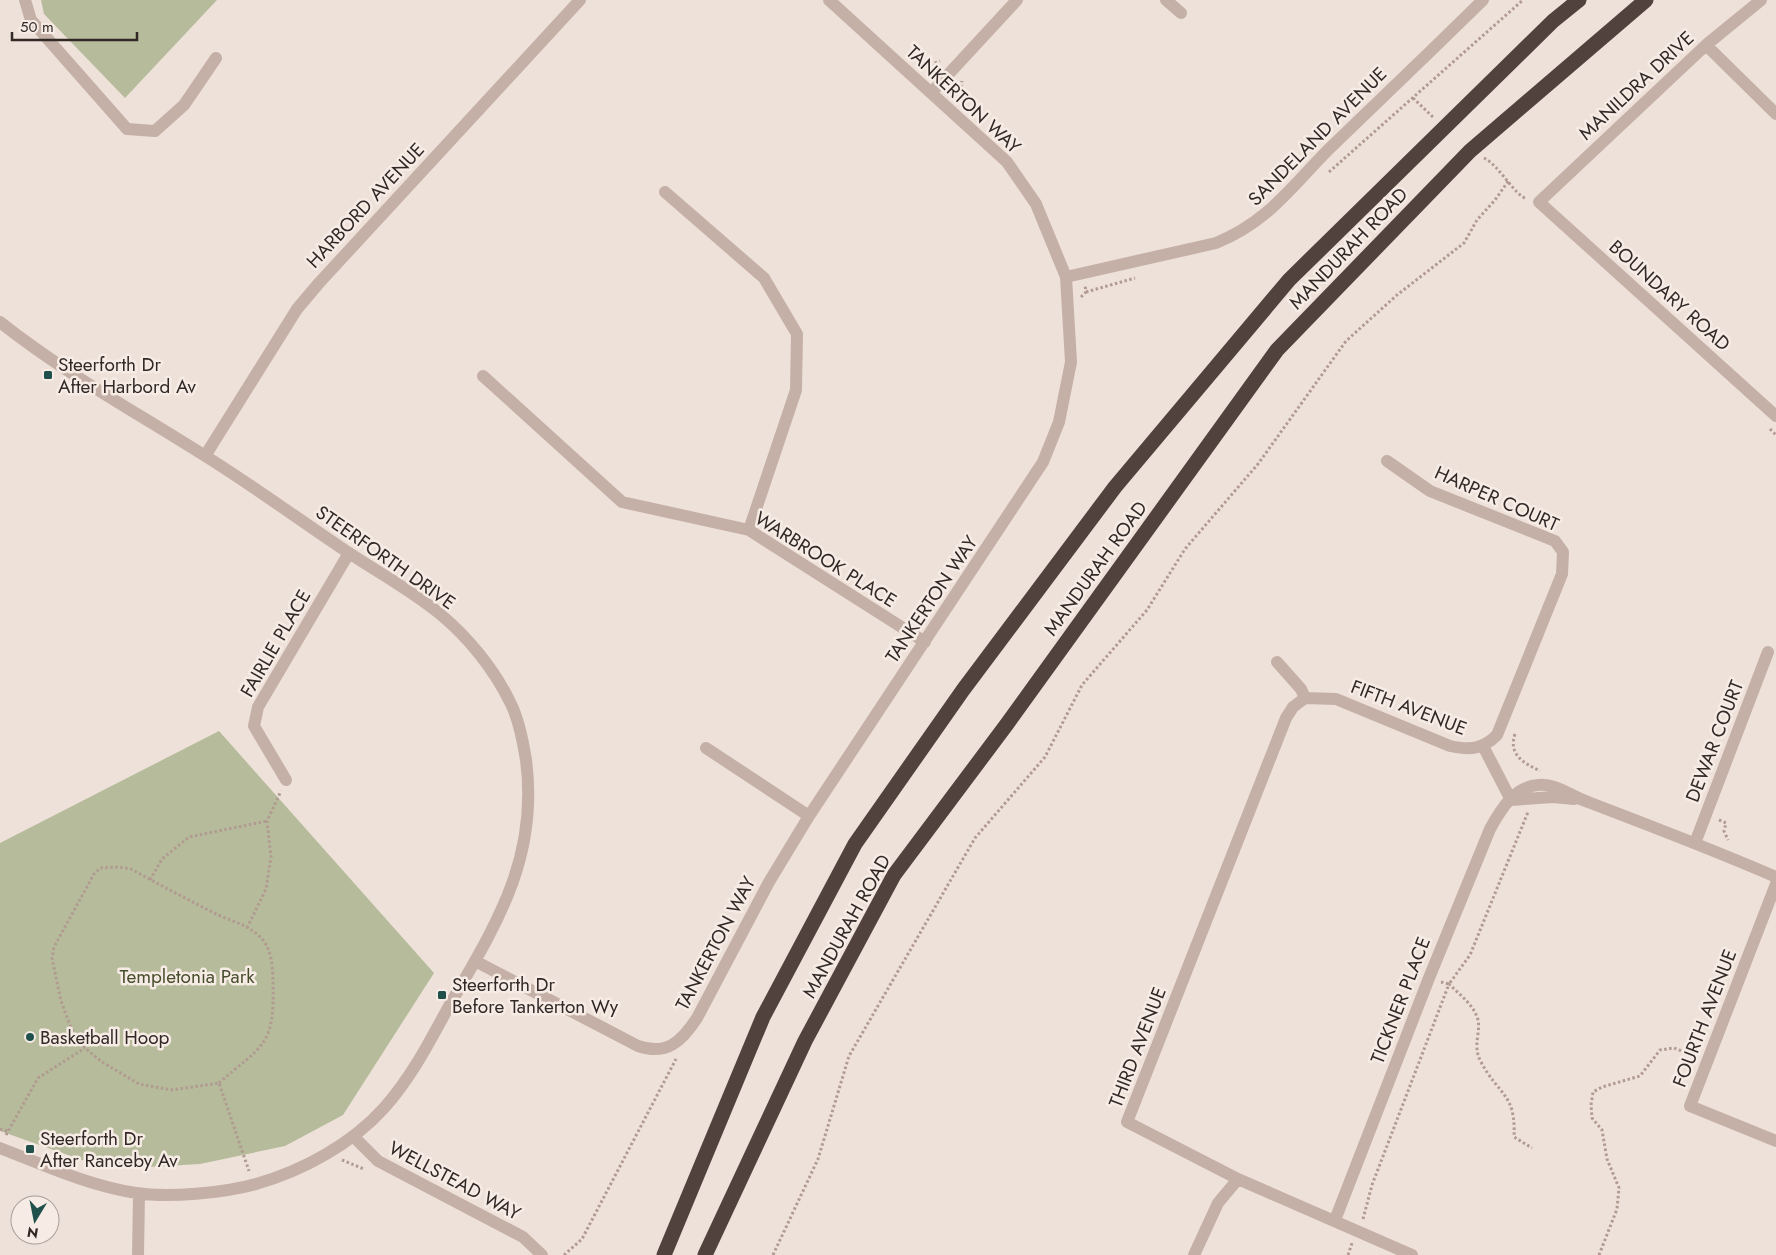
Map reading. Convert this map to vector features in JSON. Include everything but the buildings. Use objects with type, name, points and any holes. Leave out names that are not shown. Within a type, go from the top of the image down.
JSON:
[{"type":"highway","name":"MANDURAH ROAD","points":[[664,1255],[763,1017],[855,844],[963,690],[1115,487],[1289,280],[1553,21],[1579,0]]},
{"type":"highway","name":"MANDURAH ROAD","points":[[705,1255],[805,1041],[894,875],[1018,708],[1277,350],[1470,151],[1646,0]]},
{"type":"street","points":[[25,0],[31,20],[128,128],[155,131],[184,105],[216,58]]},
{"type":"street","name":"HARBORD AVENUE","points":[[206,456],[297,309],[580,0]]},
{"type":"street","name":"TANKERTON WAY","points":[[476,961],[638,1046],[650,1050],[677,1043],[687,1033],[697,1018],[769,882],[809,816],[1043,462],[1060,422],[1071,362],[1066,276],[1036,204],[1007,162],[829,0]]},
{"type":"street","points":[[932,92],[1017,0]]},
{"type":"street","points":[[1166,0],[1180,14]]},
{"type":"street","name":"SANDELAND AVENUE","points":[[1066,276],[1216,243],[1239,234],[1267,214],[1319,159],[1483,0]]},
{"type":"street","name":"MANILDRA DRIVE","points":[[1539,202],[1706,44],[1761,0]]},
{"type":"street","points":[[1706,44],[1776,114]]},
{"type":"street","points":[[665,192],[764,278],[797,334],[796,390],[749,530]]},
{"type":"street","name":"BOUNDARY ROAD","points":[[1539,202],[1776,416]]},
{"type":"street","name":"STEERFORTH DRIVE","points":[[0,322],[62,368],[206,456],[440,614],[482,656],[511,703],[519,726],[528,775],[528,828],[517,875],[476,961],[420,1058],[399,1088],[383,1110],[353,1136],[298,1169],[253,1184],[201,1193],[139,1194],[87,1181],[2,1144]]},
{"type":"street","name":"WARBROOK PLACE","points":[[483,376],[622,502],[749,530],[925,642]]},
{"type":"street","name":"HARPER COURT","points":[[1387,461],[1430,491],[1554,542],[1563,552],[1562,574],[1502,722],[1497,734],[1483,746]]},
{"type":"street","name":"FAIRLIE PLACE","points":[[286,780],[254,726],[258,707],[348,553]]},
{"type":"street","name":"DEWAR COURT","points":[[1695,842],[1768,652]]},
{"type":"street","points":[[1277,662],[1301,689],[1305,698]]},
{"type":"street","name":"FIFTH AVENUE","points":[[1305,698],[1336,699],[1450,746],[1465,750],[1483,746],[1511,800]]},
{"type":"street","name":"THIRD AVENUE","points":[[1305,698],[1293,707],[1286,718],[1127,1122],[1238,1179],[1412,1255]]},
{"type":"street","points":[[706,748],[809,816]]},
{"type":"street","points":[[1511,800],[1520,789],[1537,785],[1553,785],[1581,800],[1695,842],[1776,877]]},
{"type":"street","points":[[1511,800],[1553,797],[1581,800]]},
{"type":"street","name":"TICKNER PLACE","points":[[1335,1220],[1429,978],[1490,829],[1501,808],[1511,800]]},
{"type":"street","name":"FOURTH AVENUE","points":[[1776,884],[1690,1106],[1776,1141]]},
{"type":"street","name":"WELLSTEAD WAY","points":[[353,1136],[378,1161],[523,1237],[542,1255]]},
{"type":"street","points":[[1194,1255],[1218,1203],[1238,1179]]},
{"type":"street","points":[[138,1255],[139,1194]]},
{"type":"path","points":[[1413,98],[1444,127]]},
{"type":"path","points":[[774,1255],[818,1160],[849,1056],[975,838],[1045,757],[1082,685],[1147,610],[1185,549],[1258,464],[1346,341],[1397,295],[1464,243],[1477,220],[1495,200],[1508,180],[1521,197],[1539,202]]},
{"type":"path","points":[[1502,722],[1516,729],[1513,749],[1522,762],[1542,772],[1537,785]]},
{"type":"path","points":[[247,928],[266,889],[272,857],[267,821],[286,780]]},
{"type":"path","points":[[1348,1255],[1350,1247],[1360,1231],[1372,1185],[1449,984],[1470,955],[1532,799]]},
{"type":"path","points":[[1706,815],[1726,823],[1724,831],[1727,840],[1732,842]]},
{"type":"path","points":[[150,880],[162,859],[189,838],[267,821]]},
{"type":"path","points":[[119,867],[131,869],[150,880],[215,914],[247,928],[262,939],[267,948],[273,977],[273,1014],[270,1030],[254,1055],[219,1084],[172,1090],[148,1087],[117,1072],[85,1048],[71,1028],[61,1001],[53,970],[54,947],[94,874],[100,868],[119,867]]},
{"type":"path","points":[[1429,978],[1449,984],[1472,1007],[1478,1022],[1475,1039],[1480,1061],[1498,1088],[1510,1101],[1515,1116],[1514,1137],[1532,1148]]},
{"type":"path","points":[[2,1144],[38,1078],[85,1048]]},
{"type":"path","points":[[1599,1255],[1617,1208],[1619,1188],[1607,1159],[1602,1130],[1592,1118],[1593,1092],[1602,1087],[1640,1076],[1660,1050],[1674,1048],[1707,1061]]},
{"type":"path","points":[[219,1084],[249,1172]]},
{"type":"path","points":[[0,1129],[8,1131]]},
{"type":"green space","points":[[41,0],[217,0],[125,98],[44,14]]},
{"type":"green space","name":"Templetonia Park","points":[[219,731],[434,973],[343,1115],[285,1146],[200,1164],[132,1168],[82,1160],[0,1131],[0,843]]},
{"type":"place","name":"Steerforth Dr After Harbord Av","points":[[48,375]]},
{"type":"place","name":"Steerforth Dr Before Tankerton Wy","points":[[442,995]]},
{"type":"place","name":"Basketball Hoop","points":[[30,1037]]},
{"type":"place","name":"Steerforth Dr After Ranceby Av","points":[[30,1149]]}]
